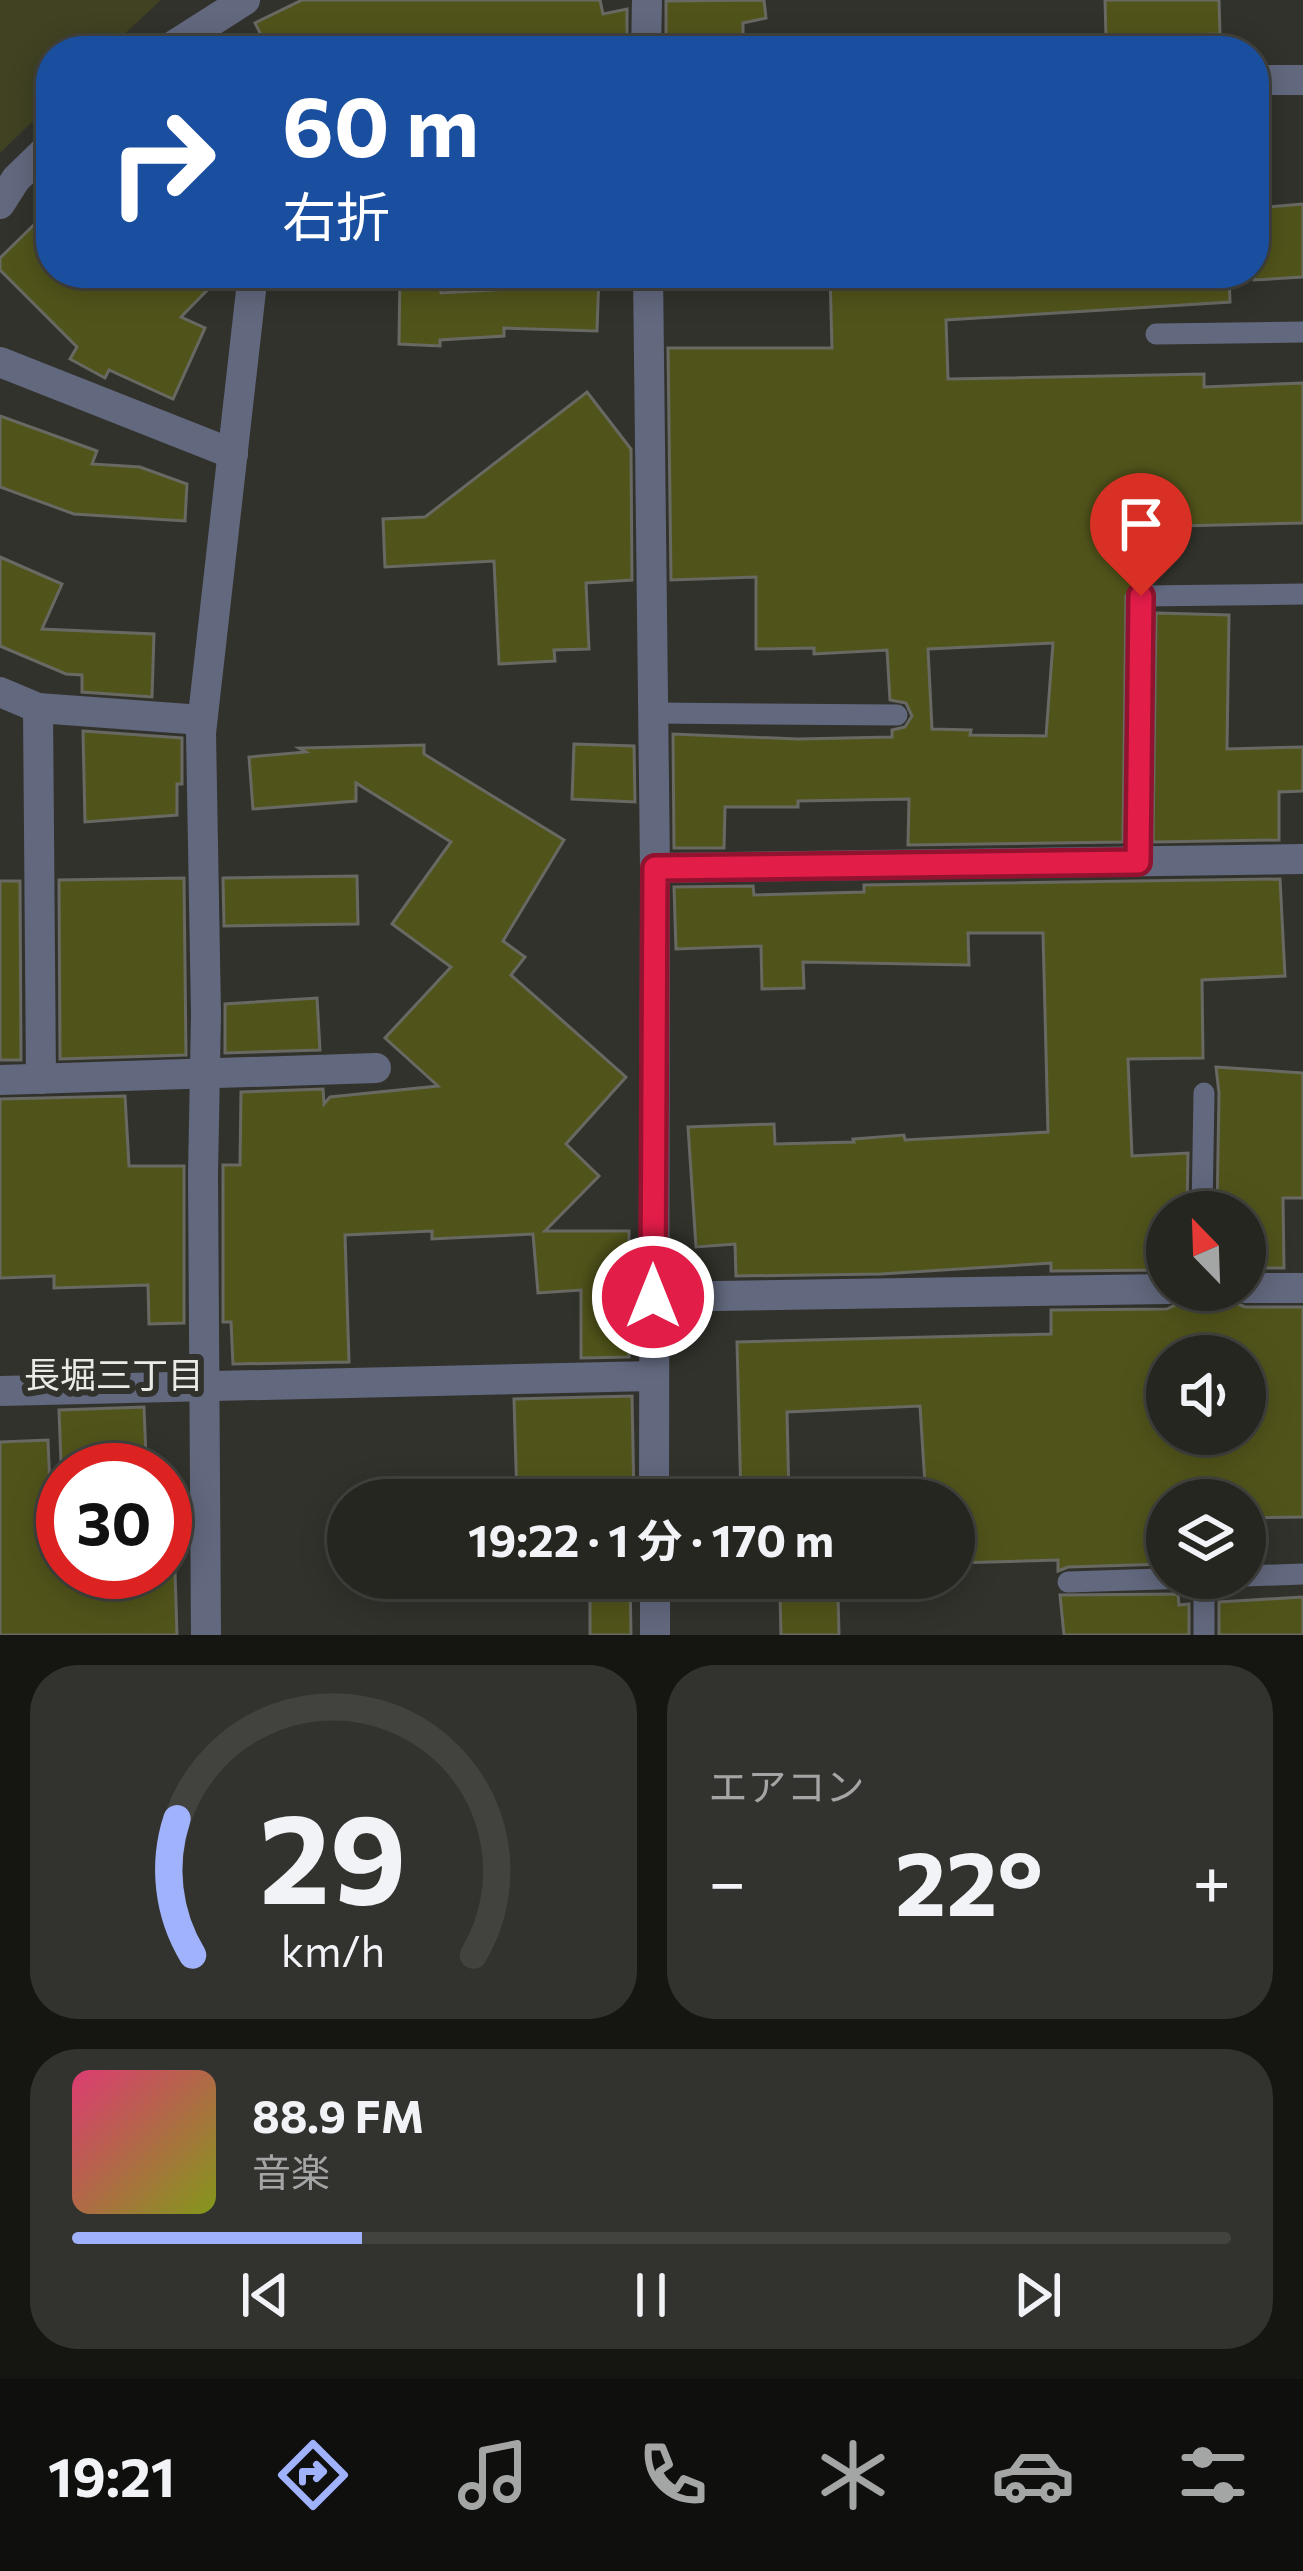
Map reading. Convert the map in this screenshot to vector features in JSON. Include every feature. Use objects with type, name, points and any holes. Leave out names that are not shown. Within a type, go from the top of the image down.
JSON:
[{"type":"street","points":[[189,36],[245,0]]},
{"type":"street","points":[[646,36],[647,0]]},
{"type":"street","points":[[1269,80],[1303,80]]},
{"type":"street","points":[[0,204],[16,178],[36,159]]},
{"type":"street","points":[[206,1635],[202,720],[251,288]]},
{"type":"street","points":[[648,288],[655,868],[654,1479]]},
{"type":"street","points":[[0,362],[233,454]]},
{"type":"street","points":[[0,692],[38,708],[202,720]]},
{"type":"street","points":[[38,708],[41,1079]]},
{"type":"street","points":[[655,868],[1303,859]]},
{"type":"street","points":[[0,1079],[376,1068]]},
{"type":"street","points":[[1266,1288],[1303,1288]]},
{"type":"street","points":[[653,1297],[1146,1289]]},
{"type":"street","points":[[0,1391],[653,1376]]},
{"type":"street","points":[[655,1599],[655,1635]]},
{"type":"lane","points":[[1156,334],[1303,332]]},
{"type":"lane","points":[[1138,862],[1141,596],[1303,594]]},
{"type":"lane","points":[[653,713],[897,716]]},
{"type":"lane","points":[[1202,1191],[1204,1093]]},
{"type":"lane","points":[[1266,1575],[1303,1574]]},
{"type":"lane","points":[[1068,1582],[1146,1579]]},
{"type":"lane","points":[[1204,1599],[1204,1635]]},
{"type":"green space","points":[[0,0],[161,0],[122,36],[36,36],[36,118],[0,153]]},
{"type":"building","points":[[302,0],[600,0],[603,14],[627,9],[627,36],[262,36],[255,23]]},
{"type":"building","points":[[764,0],[766,18],[743,23],[743,36],[666,36],[666,1]]},
{"type":"building","points":[[1105,0],[1219,0],[1220,34],[1106,36]]},
{"type":"building","points":[[1303,204],[1303,277],[1269,279],[1269,207]]},
{"type":"building","points":[[36,223],[36,288],[209,288],[181,317],[205,328],[173,399],[109,370],[105,378],[70,359],[77,347],[0,270],[0,258]]},
{"type":"building","points":[[400,288],[441,288],[441,293],[598,288],[597,331],[504,328],[504,336],[440,340],[440,346],[399,344]]},
{"type":"building","points":[[830,288],[1230,288],[1230,302],[946,320],[948,379],[1204,374],[1204,387],[1303,383],[1303,523],[1136,527],[1136,582],[1126,596],[1123,842],[908,845],[909,799],[725,807],[724,848],[674,848],[673,734],[892,737],[892,730],[905,727],[912,716],[906,703],[890,700],[887,650],[814,654],[814,648],[756,649],[756,577],[671,580],[668,348],[832,348]],"holes":[[[1053,643],[1046,736],[970,735],[971,730],[932,729],[928,649]]]},
{"type":"building","points":[[587,392],[631,449],[632,580],[586,583],[589,649],[554,650],[555,661],[499,664],[494,561],[385,567],[383,519],[425,517]]},
{"type":"building","points":[[0,416],[97,451],[92,464],[140,467],[187,484],[185,521],[74,514],[0,487]]},
{"type":"building","points":[[0,557],[62,584],[42,629],[154,634],[152,697],[82,692],[82,675],[66,674],[0,646]]},
{"type":"building","points":[[1156,613],[1229,615],[1227,749],[1303,747],[1303,791],[1279,792],[1279,840],[1153,842]]},
{"type":"building","points":[[83,731],[182,738],[177,815],[85,822]]},
{"type":"building","points":[[574,744],[634,746],[635,802],[572,799]]},
{"type":"building","points":[[424,745],[424,754],[564,840],[503,941],[525,957],[511,975],[626,1077],[566,1144],[599,1176],[545,1231],[629,1231],[629,1357],[581,1358],[581,1290],[538,1293],[533,1234],[432,1239],[432,1231],[345,1235],[349,1362],[233,1364],[231,1322],[223,1322],[223,1165],[240,1165],[241,1092],[323,1089],[324,1104],[330,1097],[438,1086],[385,1038],[451,967],[392,924],[451,842],[356,783],[356,801],[253,809],[249,757],[306,752],[299,748]]},
{"type":"building","points":[[357,876],[358,924],[224,926],[223,878]]},
{"type":"building","points":[[184,878],[186,1055],[60,1059],[59,880]]},
{"type":"building","points":[[1280,879],[1285,976],[1202,980],[1203,1058],[1128,1059],[1132,1156],[1188,1153],[1187,1191],[1146,1191],[1146,1270],[1051,1271],[1051,1263],[881,1274],[736,1276],[735,1244],[696,1247],[688,1127],[774,1124],[775,1144],[1048,1132],[1043,933],[968,933],[969,965],[803,962],[804,988],[762,989],[761,946],[676,949],[674,887],[753,886],[754,895],[864,892],[864,885]]},
{"type":"building","points":[[0,881],[20,881],[21,1060],[0,1060]]},
{"type":"building","points":[[317,998],[320,1050],[225,1053],[225,1004]]},
{"type":"building","points":[[1216,1067],[1303,1073],[1303,1198],[1283,1198],[1284,1268],[1266,1268],[1266,1191],[1217,1191]]},
{"type":"building","points":[[125,1096],[129,1166],[184,1166],[184,1323],[149,1324],[148,1285],[54,1288],[54,1276],[0,1278],[0,1099]]},
{"type":"building","points":[[1303,1307],[1303,1517],[1266,1518],[1266,1479],[1146,1479],[1146,1565],[1058,1571],[1058,1560],[975,1562],[975,1479],[925,1479],[920,1406],[787,1412],[789,1479],[740,1479],[737,1342],[1051,1334],[1051,1310]]},
{"type":"building","points":[[632,1396],[634,1479],[516,1479],[514,1399]]},
{"type":"building","points":[[144,1407],[145,1443],[60,1443],[59,1410]]},
{"type":"building","points":[[48,1440],[36,1443],[36,1599],[176,1599],[177,1635],[0,1635],[0,1442]]},
{"type":"building","points":[[1146,1594],[1146,1599],[1178,1599],[1179,1605],[1189,1604],[1189,1635],[1064,1635],[1060,1595]]},
{"type":"building","points":[[1303,1597],[1303,1635],[1219,1635],[1219,1602]]},
{"type":"building","points":[[590,1599],[630,1599],[631,1635],[590,1635]]},
{"type":"building","points":[[780,1599],[838,1599],[839,1635],[781,1635]]},
{"type":"district","name":"長堀三丁目","points":[[114,1373]]},
{"type":"route","points":[[653,1297],[655,868],[1138,862],[1141,596]]}]
